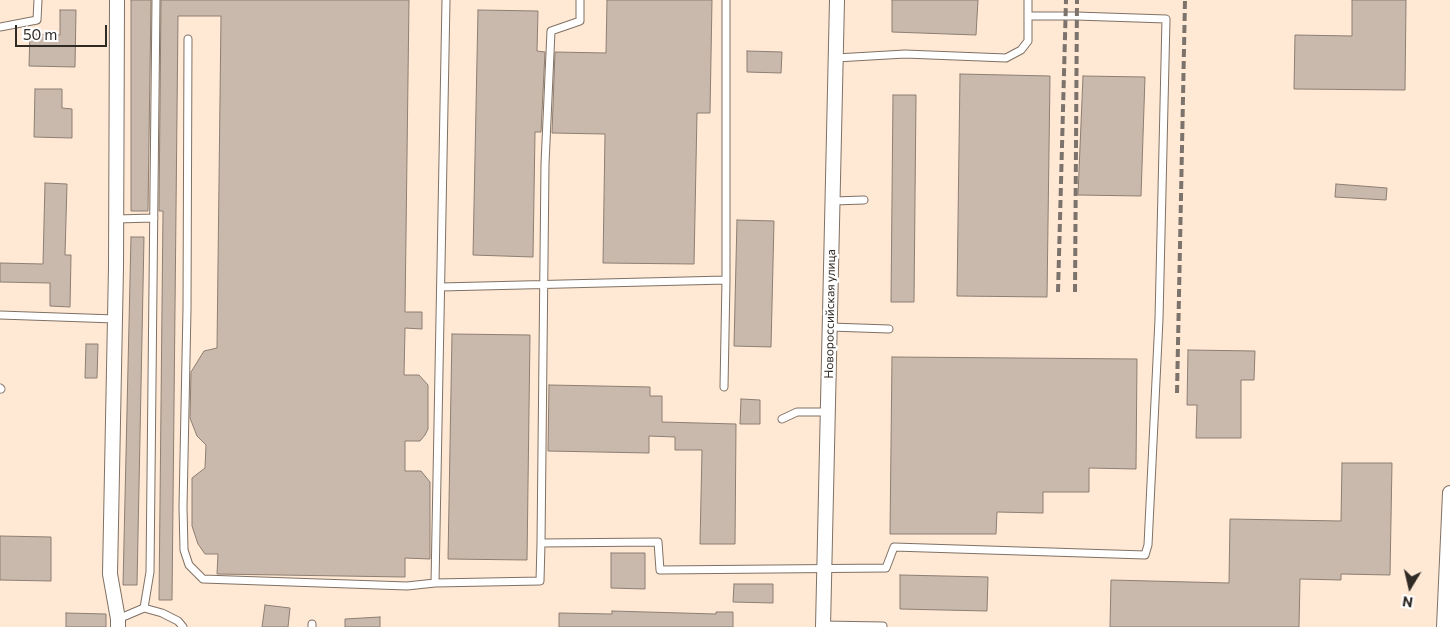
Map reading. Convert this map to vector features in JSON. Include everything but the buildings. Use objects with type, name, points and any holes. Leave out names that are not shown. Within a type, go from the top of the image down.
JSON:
[{"type":"street","points":[[117,0],[115,319],[110,574],[118,623]]},
{"type":"street","name":"Новороссийская улица","points":[[823,626],[837,0]]},
{"type":"street","points":[[1444,627],[1448,589],[1450,494]]},
{"type":"lane","points":[[0,27],[36,20],[38,0]]},
{"type":"lane","points":[[144,608],[150,572],[156,0]]},
{"type":"lane","points":[[435,583],[446,0]]},
{"type":"lane","points":[[188,39],[187,299],[183,507],[184,550],[189,565],[203,579],[407,586],[435,583],[540,581],[545,164],[551,31],[580,21],[580,0]]},
{"type":"lane","points":[[724,387],[726,0]]},
{"type":"lane","points":[[836,58],[905,54],[1006,58],[1021,50],[1028,41],[1028,0]]},
{"type":"lane","points":[[541,543],[658,542],[660,570],[886,568],[894,547],[1145,554],[1148,545],[1159,319],[1166,19],[1028,16]]},
{"type":"lane","points":[[833,201],[864,200]]},
{"type":"lane","points":[[116,219],[154,218]]},
{"type":"lane","points":[[441,287],[726,280]]},
{"type":"lane","points":[[0,315],[115,319]]},
{"type":"lane","points":[[830,327],[889,329]]},
{"type":"lane","points":[[782,419],[796,412],[828,412]]},
{"type":"lane","points":[[118,623],[144,608],[162,613],[178,621],[183,627]]},
{"type":"lane","points":[[823,626],[883,626]]},
{"type":"shaded area","points":[[0,0],[1450,0],[1450,627],[0,627]]},
{"type":"railway","points":[[1058,292],[1066,0]]},
{"type":"railway","points":[[1075,292],[1077,0]]},
{"type":"railway","points":[[1177,393],[1185,0]]}]
